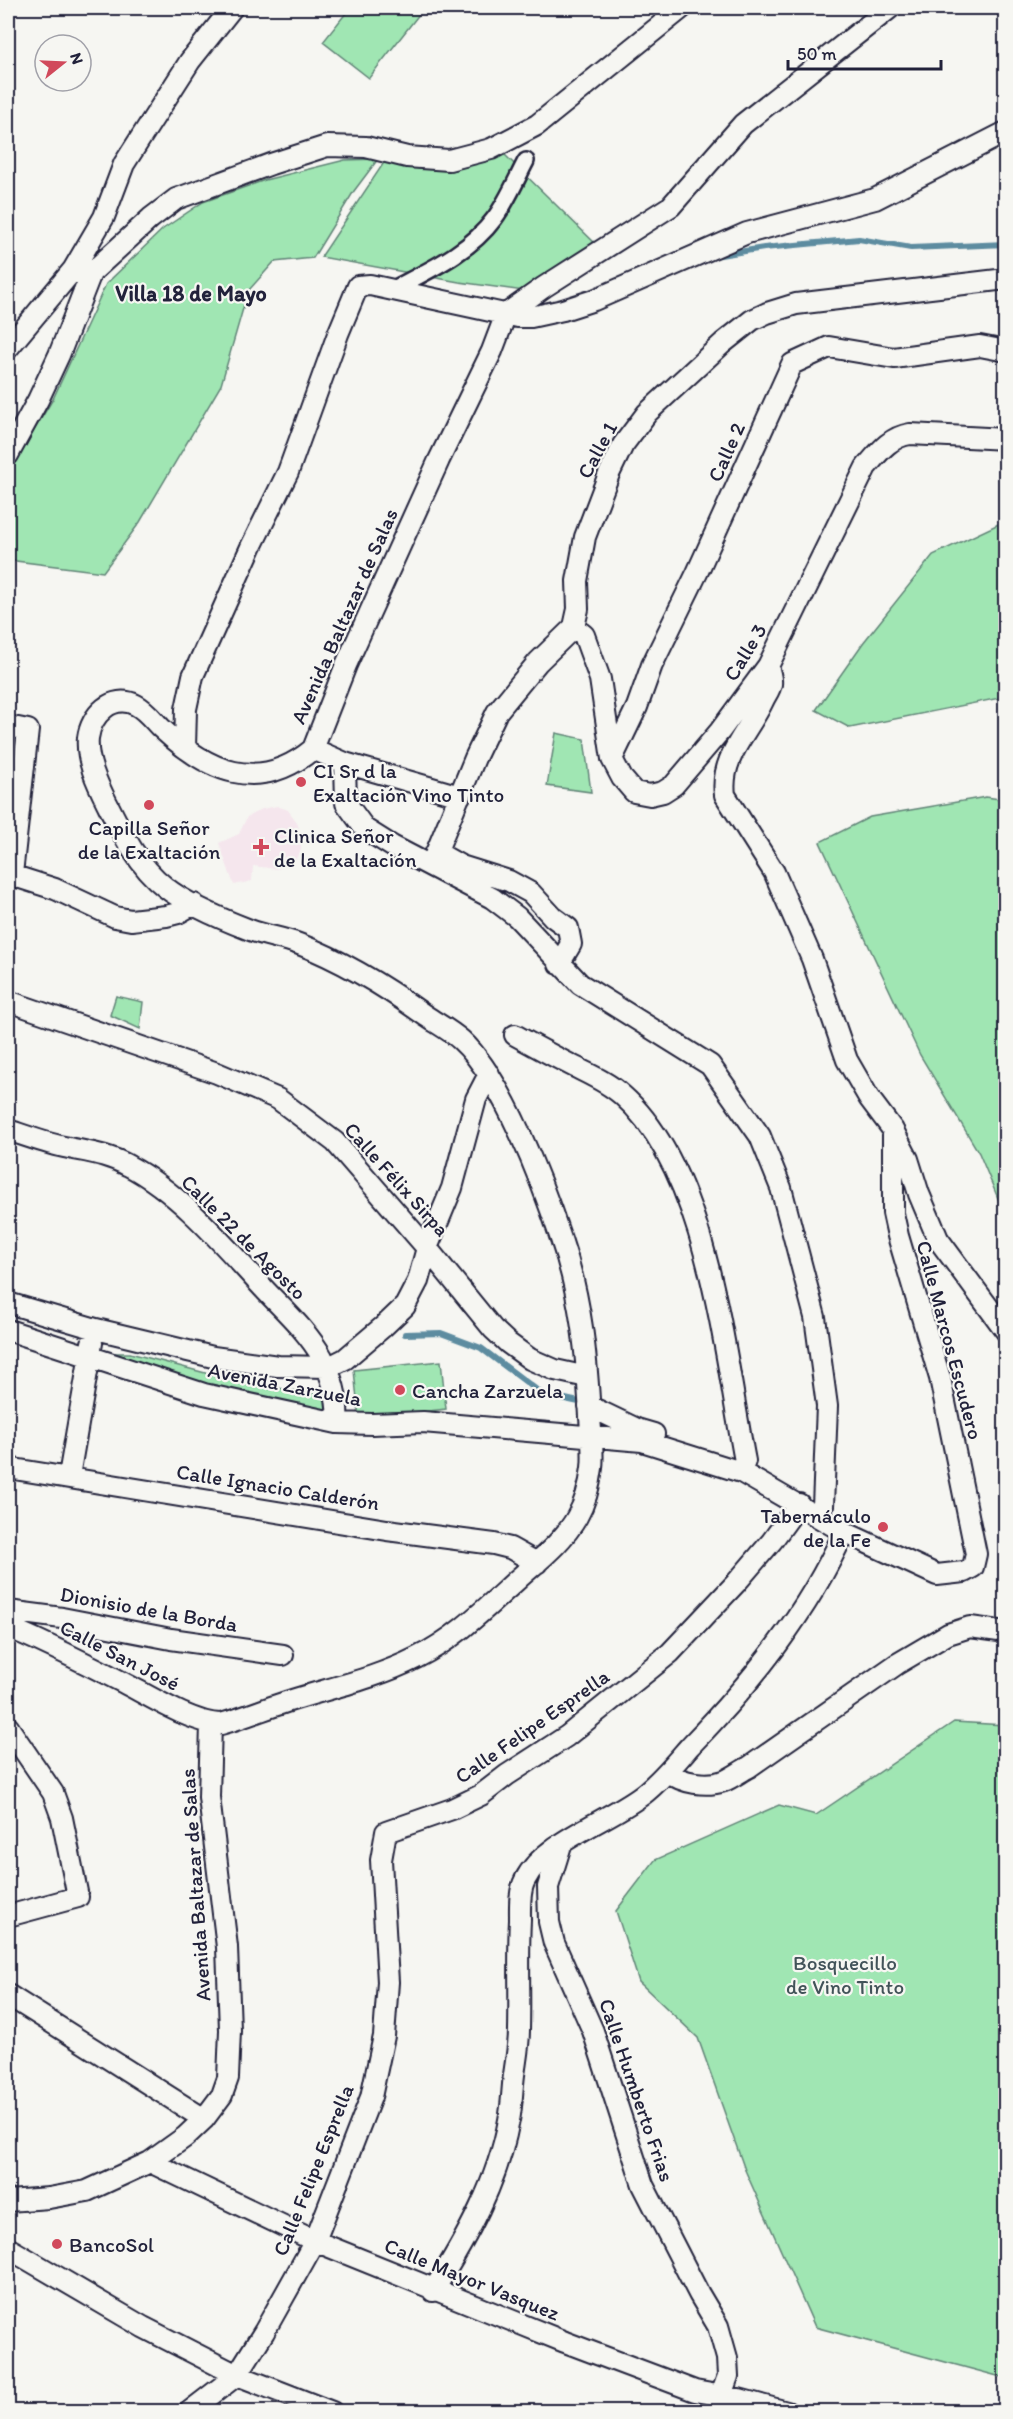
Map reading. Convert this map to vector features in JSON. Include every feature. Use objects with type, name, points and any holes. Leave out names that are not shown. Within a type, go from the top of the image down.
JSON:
[{"type":"street","points":[[8,455],[47,382],[82,272],[124,164],[190,61],[232,8]]},
{"type":"street","points":[[8,348],[82,272],[176,200],[282,160],[327,146],[366,147],[407,157],[450,160],[491,149],[537,125],[682,8]]},
{"type":"street","points":[[506,314],[670,206],[743,124],[890,8]]},
{"type":"street","points":[[185,748],[186,709],[193,676],[251,547],[288,472],[358,286],[364,285],[531,317],[563,310],[594,300],[747,233],[822,215],[875,199],[1005,132]]},
{"type":"street","points":[[390,291],[445,261],[473,241],[495,219],[526,161]]},
{"type":"street","name":"Calle 1","points":[[574,627],[578,609],[577,581],[585,537],[609,474],[623,445],[647,413],[723,343],[752,320],[796,304],[1005,279]]},
{"type":"street","name":"Avenida Baltazar de Salas","points":[[8,2201],[49,2198],[87,2191],[150,2162],[185,2137],[204,2119],[222,2095],[228,2078],[230,2060],[226,1947],[209,1797],[211,1724],[246,1718],[284,1703],[389,1670],[417,1658],[462,1629],[537,1563],[577,1518],[586,1495],[593,1466],[589,1406],[577,1296],[570,1265],[555,1220],[523,1143],[489,1074],[463,1041],[382,987],[338,961],[297,943],[252,931],[165,888],[130,846],[103,795],[88,757],[91,723],[102,708],[115,703],[131,702],[145,711],[205,763],[240,775],[272,771],[302,758],[313,749],[346,665],[439,460],[492,351],[506,314]]},
{"type":"street","name":"Calle 2","points":[[612,759],[637,706],[652,665],[697,573],[792,364],[829,347],[894,358],[980,346],[1005,351]]},
{"type":"street","name":"Calle 3","points":[[574,627],[584,635],[600,679],[612,759],[622,778],[634,792],[650,795],[663,792],[674,785],[720,731],[768,666],[866,467],[882,448],[898,436],[910,434],[1005,439]]},
{"type":"street","points":[[434,859],[497,712],[538,662],[574,627]]},
{"type":"street","points":[[768,666],[771,684],[759,709],[731,755],[726,768],[725,795],[774,872],[812,959],[847,1060],[856,1079],[893,1130],[908,1159],[919,1194],[938,1239],[1005,1331]]},
{"type":"street","points":[[8,726],[28,730],[10,874],[55,889],[115,917],[131,920],[178,913],[194,904]]},
{"type":"street","points":[[313,749],[345,763],[460,796]]},
{"type":"street","points":[[345,763],[345,803],[365,829],[392,846],[510,881],[531,893],[553,917],[568,928],[571,944],[559,964]]},
{"type":"street","points":[[434,859],[517,917],[580,984],[710,1065],[760,1136],[781,1188],[816,1317],[827,1406],[821,1512]]},
{"type":"street","name":"Calle Félix Sirpa","points":[[8,1001],[217,1073],[278,1099],[335,1142],[427,1248],[493,1329],[530,1359],[555,1370],[586,1377]]},
{"type":"street","points":[[515,1035],[620,1093],[637,1108],[662,1143],[680,1180],[713,1289],[743,1466]]},
{"type":"street","name":"Avenida Zarzuela","points":[[8,1303],[96,1329],[232,1360],[278,1366],[326,1366],[345,1359],[405,1306],[418,1281],[427,1248],[452,1188],[476,1099],[489,1074]]},
{"type":"street","name":"Calle 22 de Agosto","points":[[8,1130],[62,1147],[104,1155],[143,1174],[212,1232],[312,1342],[326,1366],[336,1397],[337,1423]]},
{"type":"street","name":"Calle Marcos Escudero","points":[[893,1130],[893,1213],[909,1277],[940,1378],[976,1554],[970,1567]]},
{"type":"street","points":[[69,1476],[88,1355],[96,1329]]},
{"type":"street","name":"Avenida Zarzuela","points":[[8,1330],[204,1394],[337,1423],[372,1425],[423,1422],[642,1441],[743,1466],[799,1504],[821,1512],[844,1532],[937,1575],[970,1567]]},
{"type":"street","points":[[589,1406],[637,1429],[743,1466],[821,1512],[924,1561],[970,1567]]},
{"type":"street","name":"Calle Ignacio Calderón","points":[[8,1468],[69,1476],[211,1502],[494,1544],[510,1548],[537,1563]]},
{"type":"street","name":"Calle Felipe Esprella","points":[[189,2412],[237,2375],[315,2241],[371,2097],[384,2036],[388,1982],[381,1860],[386,1832],[452,1809],[481,1795],[575,1730],[670,1653],[750,1566],[799,1504]]},
{"type":"street","points":[[433,2291],[488,2192],[509,2121],[519,2032],[520,1899],[524,1880],[539,1860],[645,1793],[668,1772],[746,1683],[783,1636],[820,1583],[844,1532]]},
{"type":"street","name":"Dionisio de la Borda","points":[[8,1611],[62,1618],[171,1639],[283,1655]]},
{"type":"street","name":"Calle San José","points":[[8,1627],[56,1648],[169,1707],[211,1724]]},
{"type":"street","points":[[668,1772],[674,1777],[693,1783],[723,1781],[749,1767],[897,1664],[948,1634],[970,1627],[1005,1632]]},
{"type":"street","points":[[8,1727],[53,1793],[62,1818],[78,1896],[8,1916]]},
{"type":"street","name":"Calle Humberto Frias","points":[[561,1845],[548,1887],[549,1922],[554,1943],[593,2031],[643,2186],[718,2326],[727,2358],[728,2376],[718,2404]]},
{"type":"street","points":[[8,1995],[204,2119]]},
{"type":"street","name":"Calle Mayor Vasquez","points":[[150,2162],[315,2241],[433,2291],[695,2391],[718,2404],[787,2412]]},
{"type":"street","points":[[8,2248],[143,2327],[296,2405],[332,2412]]},
{"type":"shaded area","name":"Clinica Señor de la Exaltación","points":[[277,806],[288,810],[297,822],[301,836],[301,850],[293,863],[277,869],[253,866],[252,881],[234,885],[219,843],[239,834],[247,817],[262,809]]},
{"type":"green space","points":[[350,8],[424,8],[369,78],[323,42]]},
{"type":"green space","points":[[504,154],[603,251],[545,294],[459,282],[321,257],[385,161],[451,171]]},
{"type":"green space","points":[[378,159],[354,191],[313,258],[274,262],[248,291],[221,385],[140,522],[103,572],[8,560],[8,474],[53,399],[106,284],[163,229],[203,202],[265,180],[345,160]]},
{"type":"green space","points":[[1005,521],[1005,697],[850,728],[816,710],[863,643],[933,555]]},
{"type":"green space","points":[[556,733],[584,739],[591,792],[547,786]]},
{"type":"green space","points":[[986,797],[1006,800],[1005,1215],[979,1153],[920,1055],[820,842],[870,817]]},
{"type":"green space","points":[[116,996],[143,1002],[140,1029],[110,1015]]},
{"type":"green space","points":[[113,1353],[130,1353],[243,1383],[325,1395],[330,1406],[326,1415],[110,1361]]},
{"type":"green space","name":"Cancha Zarzuela","points":[[441,1361],[446,1409],[359,1419],[354,1370]]},
{"type":"green space","name":"Bosquecillo de Vino Tinto","points":[[954,1722],[1005,1725],[1005,2378],[815,2327],[745,2170],[698,2038],[639,1982],[616,1911],[655,1860],[779,1805],[816,1815]]},
{"type":"waterway","points":[[714,256],[764,248],[859,239],[911,248],[1006,244]]},
{"type":"waterway","points":[[405,1334],[441,1333],[481,1348],[542,1394],[579,1402]]},
{"type":"place","name":"CI Sr d la Exaltación Vino Tinto","points":[[301,782]]},
{"type":"place","name":"Capilla Señor de la Exaltación","points":[[149,805]]},
{"type":"place","name":"Clinica Señor de la Exaltación","points":[[261,847]]},
{"type":"place","name":"Cancha Zarzuela","points":[[400,1390]]},
{"type":"place","name":"Tabernáculo de la Fe","points":[[883,1527]]},
{"type":"place","name":"BancoSol","points":[[57,2244]]},
{"type":"district","name":"Villa 18 de Mayo","points":[[191,293]]}]
